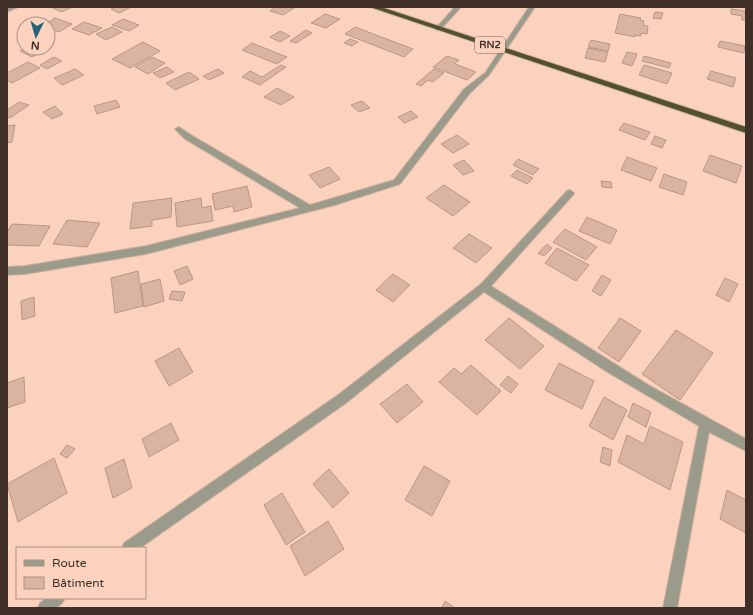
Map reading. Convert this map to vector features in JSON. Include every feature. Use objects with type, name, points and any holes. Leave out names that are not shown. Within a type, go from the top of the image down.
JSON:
[{"type":"highway","name":"RN2","points":[[374,7],[746,130]]},
{"type":"street","points":[[7,10],[15,7]]},
{"type":"street","points":[[438,28],[458,7]]},
{"type":"street","points":[[7,271],[25,270],[146,250],[309,209],[398,182],[467,91],[487,74],[532,7]]},
{"type":"street","points":[[179,129],[188,137],[309,209]]},
{"type":"street","points":[[130,547],[342,399],[484,287],[570,193]]},
{"type":"street","points":[[484,287],[604,364],[705,425],[746,445]]},
{"type":"street","points":[[670,608],[705,425]]},
{"type":"street","points":[[46,608],[57,599]]},
{"type":"building","points":[[51,7],[73,7],[61,12]]},
{"type":"building","points":[[116,7],[131,7],[119,13],[111,9]]},
{"type":"building","points":[[275,7],[294,8],[283,15],[270,11]]},
{"type":"building","points":[[731,9],[746,11],[746,20],[742,20],[742,16],[731,14]]},
{"type":"building","points":[[655,12],[663,13],[661,19],[653,18]]},
{"type":"building","points":[[325,14],[340,19],[326,28],[311,23]]},
{"type":"building","points":[[620,14],[641,18],[640,20],[644,21],[643,25],[648,26],[647,34],[641,33],[641,36],[635,35],[635,37],[615,33]]},
{"type":"building","points":[[56,18],[72,24],[59,32],[56,31]]},
{"type":"building","points":[[123,19],[139,25],[129,31],[112,25]]},
{"type":"building","points":[[84,22],[102,28],[89,35],[72,29]]},
{"type":"building","points":[[112,27],[122,32],[106,40],[96,34]]},
{"type":"building","points":[[355,27],[413,49],[404,57],[345,34]]},
{"type":"building","points":[[306,30],[312,33],[296,43],[290,41]]},
{"type":"building","points":[[280,31],[290,36],[280,42],[270,37]]},
{"type":"building","points":[[350,39],[358,42],[352,46],[344,43]]},
{"type":"building","points":[[591,40],[610,44],[608,51],[588,47]]},
{"type":"building","points":[[720,41],[745,46],[744,53],[718,47]]},
{"type":"building","points":[[143,42],[160,51],[130,68],[112,59]]},
{"type":"building","points":[[252,43],[287,57],[277,64],[242,50]]},
{"type":"building","points":[[588,48],[608,52],[605,62],[585,58]]},
{"type":"building","points":[[627,52],[637,54],[632,66],[622,63]]},
{"type":"building","points":[[447,56],[459,60],[455,64],[476,72],[467,80],[433,67]]},
{"type":"building","points":[[644,56],[671,63],[669,68],[642,61]]},
{"type":"building","points":[[54,57],[62,61],[47,69],[40,65]]},
{"type":"building","points":[[152,57],[165,63],[148,74],[135,67]]},
{"type":"building","points":[[28,62],[40,68],[12,83],[7,80],[7,73]]},
{"type":"building","points":[[281,65],[286,67],[260,85],[242,77],[250,71],[262,77]]},
{"type":"building","points":[[644,65],[672,73],[667,84],[639,75]]},
{"type":"building","points":[[167,67],[174,72],[160,78],[153,73]]},
{"type":"building","points":[[75,69],[84,75],[62,85],[54,78]]},
{"type":"building","points":[[218,69],[224,73],[209,80],[203,76]]},
{"type":"building","points":[[434,69],[444,73],[433,82],[428,80],[421,86],[416,84]]},
{"type":"building","points":[[711,71],[736,78],[733,87],[707,79]]},
{"type":"building","points":[[189,72],[199,79],[175,90],[166,83]]},
{"type":"building","points":[[277,88],[294,97],[281,105],[264,97]]},
{"type":"building","points":[[116,100],[120,107],[97,114],[94,106]]},
{"type":"building","points":[[362,101],[370,108],[359,112],[351,105]]},
{"type":"building","points":[[19,102],[29,105],[10,118],[7,117],[7,110]]},
{"type":"building","points":[[55,106],[63,114],[52,119],[43,112]]},
{"type":"building","points":[[411,111],[418,117],[404,123],[398,117]]},
{"type":"building","points":[[624,123],[650,132],[645,140],[619,130]]},
{"type":"building","points":[[15,125],[12,142],[7,143],[7,126]]},
{"type":"building","points":[[457,135],[469,144],[453,153],[441,144]]},
{"type":"building","points":[[655,136],[666,140],[662,148],[651,144]]},
{"type":"building","points":[[710,155],[742,166],[736,183],[703,171]]},
{"type":"building","points":[[627,157],[657,168],[651,181],[621,170]]},
{"type":"building","points":[[518,159],[539,169],[533,175],[513,165]]},
{"type":"building","points":[[464,160],[474,171],[463,175],[453,165]]},
{"type":"building","points":[[329,167],[340,179],[320,188],[309,175]]},
{"type":"building","points":[[517,170],[533,178],[527,184],[511,176]]},
{"type":"building","points":[[664,174],[687,182],[683,195],[659,187]]},
{"type":"building","points":[[601,181],[611,182],[612,188],[602,187]]},
{"type":"building","points":[[444,185],[470,202],[453,216],[426,198]]},
{"type":"building","points":[[247,186],[252,207],[234,212],[233,206],[215,210],[212,194]]},
{"type":"building","points":[[172,198],[171,217],[152,220],[152,226],[130,229],[133,203]]},
{"type":"building","points":[[201,198],[202,208],[211,206],[213,221],[177,227],[175,203]]},
{"type":"building","points":[[587,217],[617,230],[610,244],[579,231]]},
{"type":"building","points":[[67,220],[100,223],[87,247],[53,244]]},
{"type":"building","points":[[12,224],[50,226],[39,246],[7,245],[7,232]]},
{"type":"building","points":[[565,229],[597,247],[586,260],[553,242]]},
{"type":"building","points":[[469,234],[492,248],[476,263],[453,248]]},
{"type":"building","points":[[547,244],[552,248],[544,256],[538,253]]},
{"type":"building","points":[[557,248],[589,265],[576,281],[545,263]]},
{"type":"building","points":[[187,266],[193,279],[180,285],[174,271]]},
{"type":"building","points":[[138,271],[143,306],[115,313],[111,278]]},
{"type":"building","points":[[393,274],[410,285],[393,302],[376,290]]},
{"type":"building","points":[[602,275],[611,280],[601,296],[592,291]]},
{"type":"building","points":[[725,278],[738,284],[729,302],[716,295]]},
{"type":"building","points":[[160,279],[164,301],[144,307],[141,284]]},
{"type":"building","points":[[172,291],[185,292],[182,301],[169,299]]},
{"type":"building","points":[[34,297],[35,316],[22,320],[21,301]]},
{"type":"building","points":[[509,318],[544,346],[520,369],[485,340]]},
{"type":"building","points":[[620,318],[641,331],[619,362],[598,348]]},
{"type":"building","points":[[676,330],[713,353],[680,400],[642,374]]},
{"type":"building","points":[[179,348],[193,372],[169,386],[155,361]]},
{"type":"building","points":[[559,363],[594,381],[582,409],[545,390]]},
{"type":"building","points":[[471,365],[501,391],[477,415],[439,382],[454,368],[461,374]]},
{"type":"building","points":[[508,376],[518,384],[511,393],[500,385]]},
{"type":"building","points":[[24,377],[25,402],[7,408],[7,383]]},
{"type":"building","points":[[407,384],[423,402],[397,423],[380,404]]},
{"type":"building","points":[[604,397],[627,410],[613,440],[589,426]]},
{"type":"building","points":[[633,403],[651,412],[646,427],[628,417]]},
{"type":"building","points":[[171,423],[179,440],[149,457],[142,439]]},
{"type":"building","points":[[650,426],[683,442],[670,490],[618,462],[627,435],[644,444]]},
{"type":"building","points":[[67,445],[75,449],[67,458],[60,454]]},
{"type":"building","points":[[603,447],[612,450],[610,466],[600,462]]},
{"type":"building","points":[[54,458],[67,493],[18,522],[7,484]]},
{"type":"building","points":[[124,459],[132,488],[113,498],[105,468]]},
{"type":"building","points":[[424,466],[450,481],[432,516],[405,500]]},
{"type":"building","points":[[329,469],[349,493],[333,508],[313,484]]},
{"type":"building","points":[[727,490],[746,500],[746,533],[720,519]]},
{"type":"building","points":[[282,493],[305,532],[286,545],[264,505]]},
{"type":"building","points":[[328,521],[344,549],[305,576],[290,546]]},
{"type":"building","points":[[445,601],[455,608],[442,608]]}]
